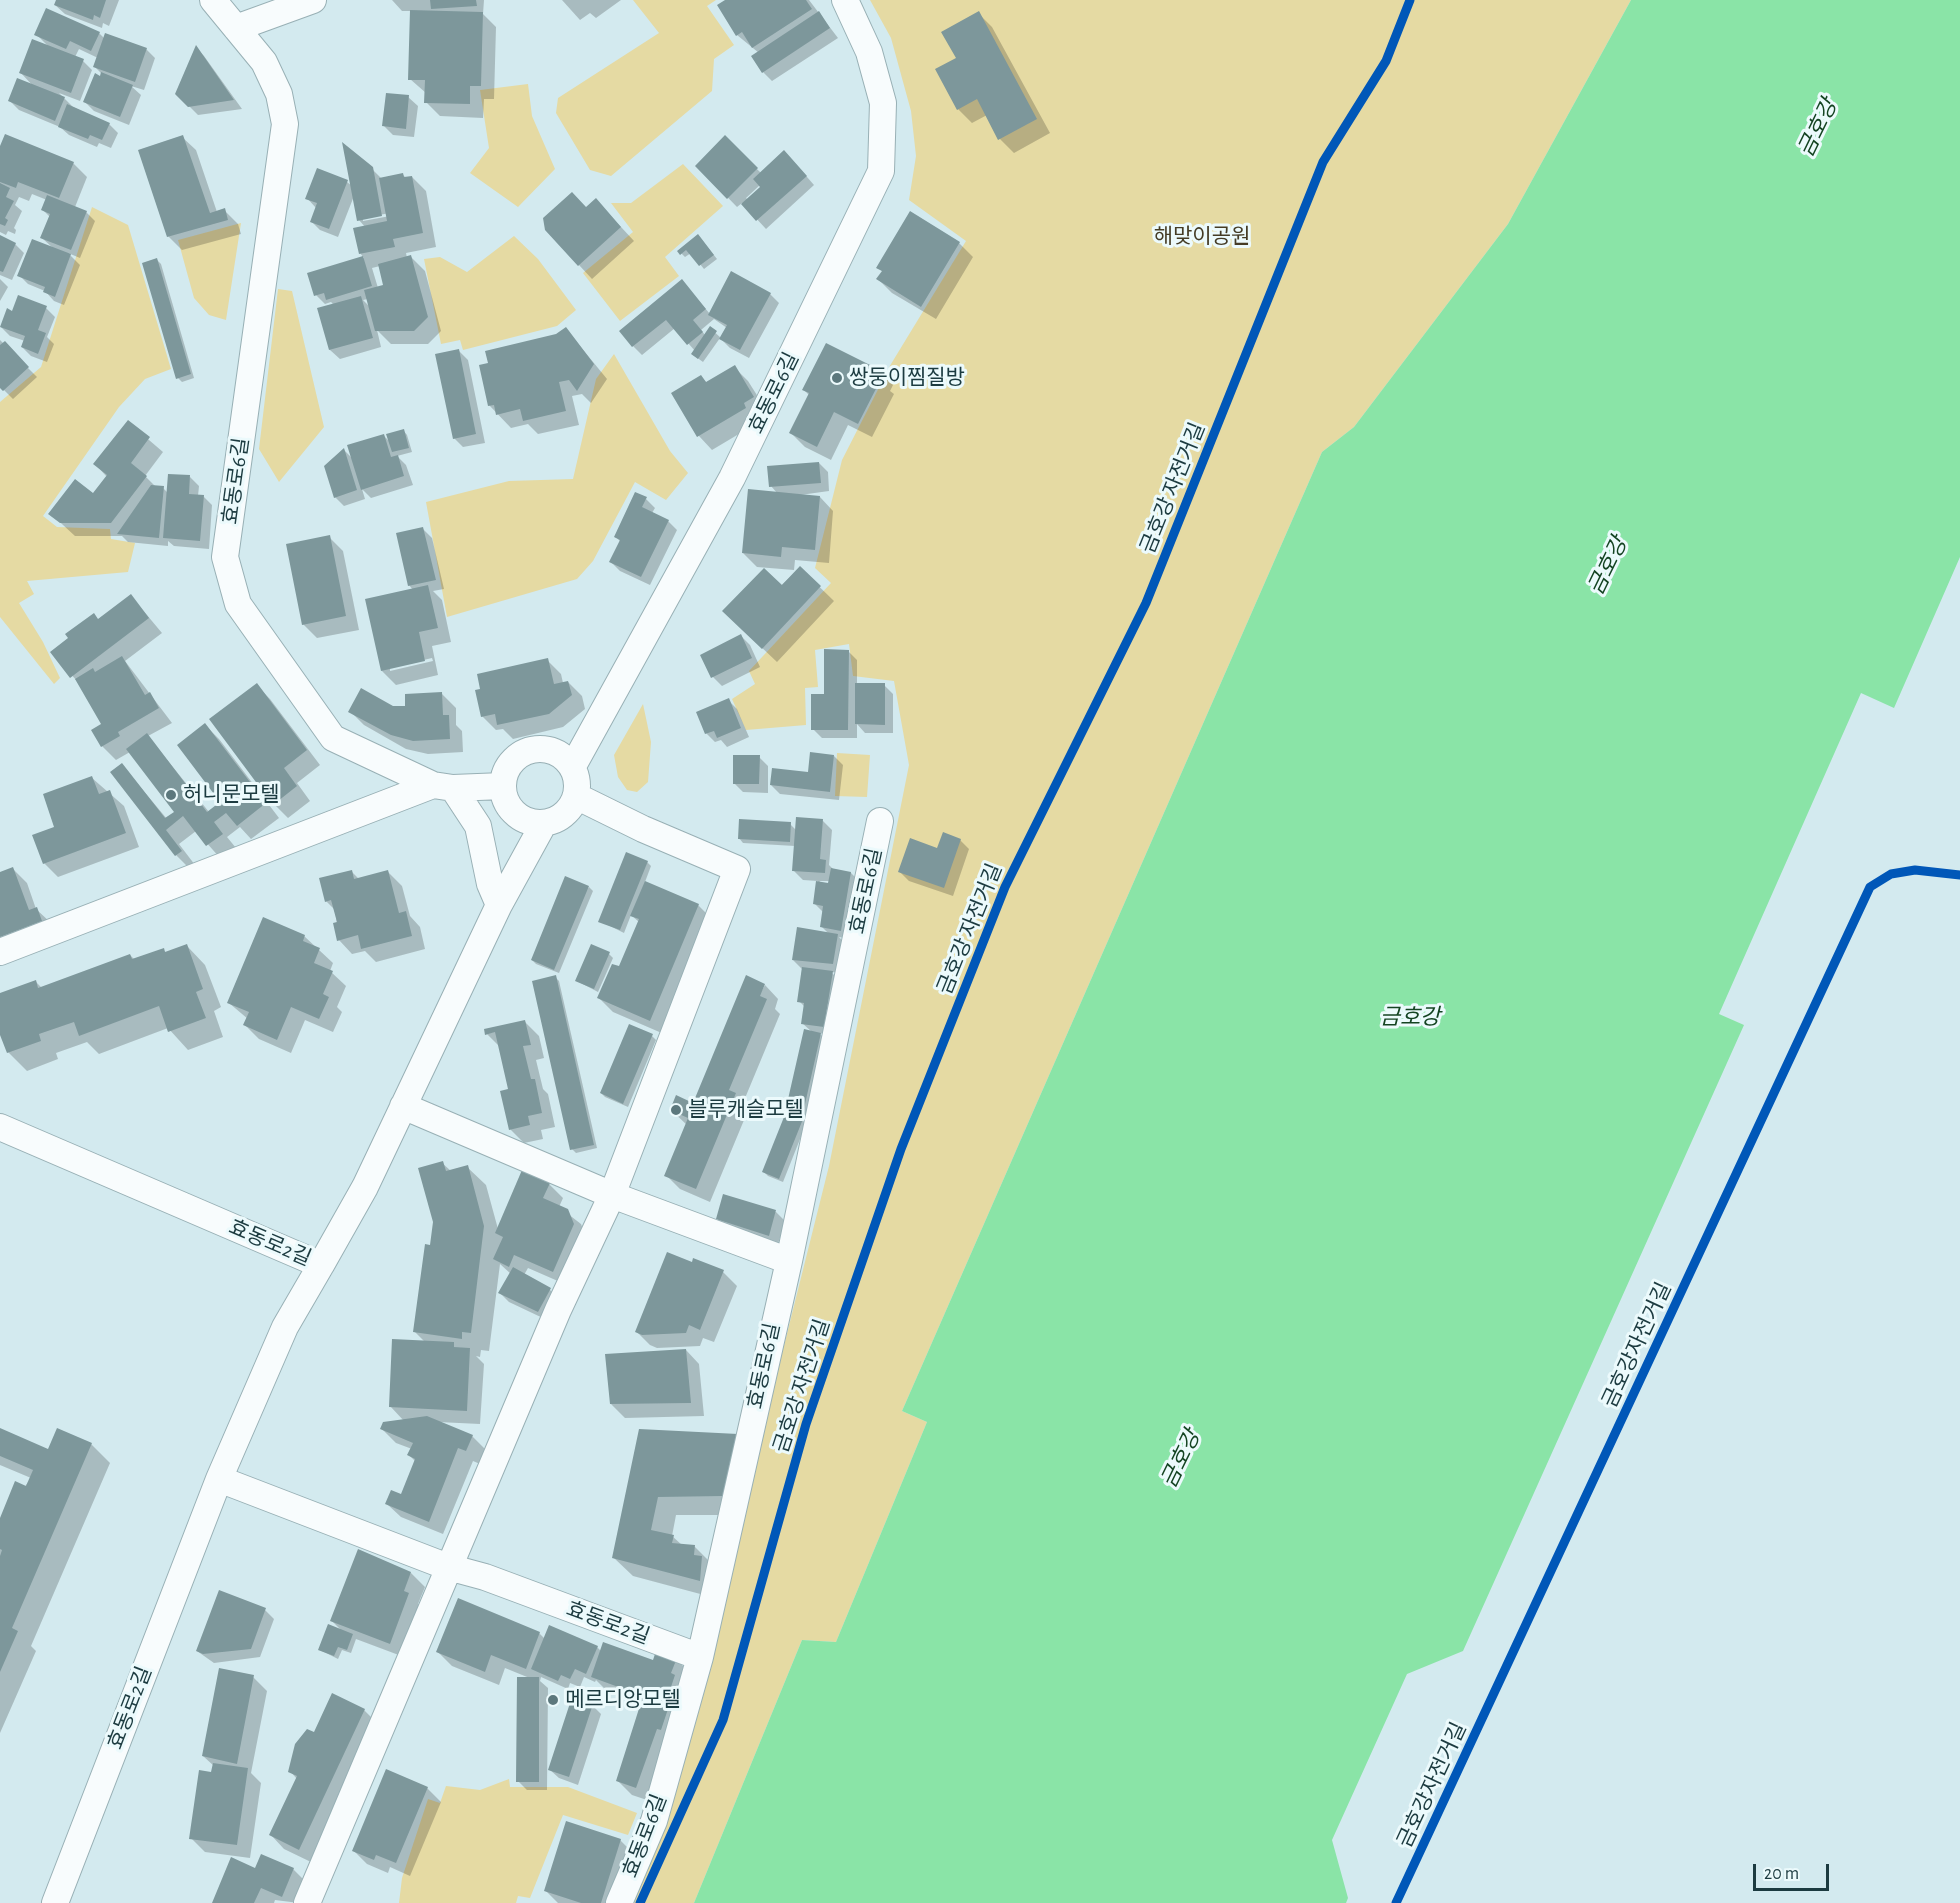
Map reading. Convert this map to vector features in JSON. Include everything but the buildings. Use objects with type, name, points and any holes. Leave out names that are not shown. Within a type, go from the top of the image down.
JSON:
[{"type":"street","name":"효동로6길","points":[[213,0],[264,62],[279,94],[285,124],[225,556],[238,604],[333,738],[443,786],[503,786]]},
{"type":"street","points":[[236,27],[313,0]]},
{"type":"street","name":"효동로6길","points":[[573,766],[732,478],[881,171],[883,103],[869,52],[845,0]]},
{"type":"street","points":[[530,749],[555,750],[573,766],[577,778],[574,803],[567,813],[556,820],[544,823],[520,817],[505,798],[503,786],[511,763],[519,754],[530,749]]},
{"type":"street","points":[[0,952],[443,786],[478,825],[490,884],[499,904]]},
{"type":"street","points":[[307,1903],[558,1310],[612,1195],[737,869],[643,830],[576,796]]},
{"type":"street","name":"효동로6길","points":[[619,1903],[654,1821],[700,1657],[789,1261],[880,821]]},
{"type":"street","points":[[321,1264],[365,1187],[499,904],[544,823]]},
{"type":"street","points":[[403,1106],[612,1195],[789,1261]]},
{"type":"street","name":"효동로2길","points":[[0,1127],[321,1264],[285,1328],[219,1479],[55,1903]]},
{"type":"street","name":"효동로2길","points":[[219,1479],[448,1568],[485,1577],[700,1657]]},
{"type":"green space","points":[[633,0],[716,0],[707,6],[734,45],[714,59],[712,91],[611,176],[590,170],[556,113],[558,98],[659,33]]},
{"type":"green space","name":"해맞이공원","points":[[870,0],[1631,0],[1508,224],[1354,427],[1322,452],[902,1411],[927,1422],[836,1642],[802,1640],[694,1903],[627,1903],[732,1553],[829,1166],[909,765],[894,681],[853,676],[849,644],[815,650],[818,687],[805,688],[806,725],[746,730],[732,699],[755,684],[749,671],[831,583],[815,568],[842,460],[891,364],[966,241],[909,200],[916,156],[911,111],[891,38]]},
{"type":"green space","points":[[528,84],[532,116],[555,169],[518,207],[470,173],[489,148],[480,90]]},
{"type":"green space","points":[[683,164],[723,206],[665,257],[679,276],[620,321],[583,273],[633,232],[611,203],[631,203]]},
{"type":"green space","points":[[92,207],[128,225],[171,369],[145,379],[119,407],[43,516],[57,527],[110,529],[111,539],[135,543],[128,572],[27,581],[34,594],[19,603],[43,642],[60,678],[54,684],[0,617],[0,402],[41,367]]},
{"type":"green space","points":[[241,223],[226,320],[209,315],[194,298],[178,240]]},
{"type":"green space","points":[[514,236],[538,259],[576,310],[557,326],[463,350],[460,340],[441,344],[424,259],[440,257],[467,272]]},
{"type":"green space","points":[[278,289],[292,291],[324,427],[279,482],[259,449]]},
{"type":"green space","points":[[614,354],[670,451],[688,473],[666,500],[635,482],[593,561],[577,579],[447,617],[426,502],[509,481],[573,479],[596,379]]},
{"type":"green space","points":[[643,704],[651,742],[648,782],[637,792],[627,790],[618,777],[614,755]]},
{"type":"green space","points":[[837,753],[870,755],[867,797],[835,796]]},
{"type":"green space","points":[[509,1779],[510,1787],[568,1787],[637,1813],[628,1835],[563,1815],[530,1898],[518,1896],[516,1903],[399,1903],[402,1878],[428,1799],[440,1803],[446,1786],[480,1790]]},
{"type":"water","name":"금호강","points":[[1631,0],[1960,0],[1960,557],[1894,708],[1861,693],[1719,1014],[1744,1025],[1463,1651],[1407,1674],[1332,1840],[1348,1898],[1346,1903],[694,1903],[802,1640],[836,1642],[927,1422],[902,1411],[1322,452],[1354,427],[1508,224]]},
{"type":"cycle path","name":"금호강 자전거길","points":[[640,1903],[723,1720],[806,1424],[901,1149],[1005,887],[1146,603],[1323,162],[1386,61],[1410,0]]},
{"type":"cycle path","name":"금호강자전거길","points":[[1396,1903],[1870,887],[1891,874],[1915,870],[1960,875]]},
{"type":"place","name":"쌍둥이찜질방","points":[[837,378]]},
{"type":"place","name":"허니문모텔","points":[[171,795]]},
{"type":"place","name":"블루캐슬모텔","points":[[676,1110]]},
{"type":"place","name":"메르디앙모텔","points":[[553,1700]]}]
